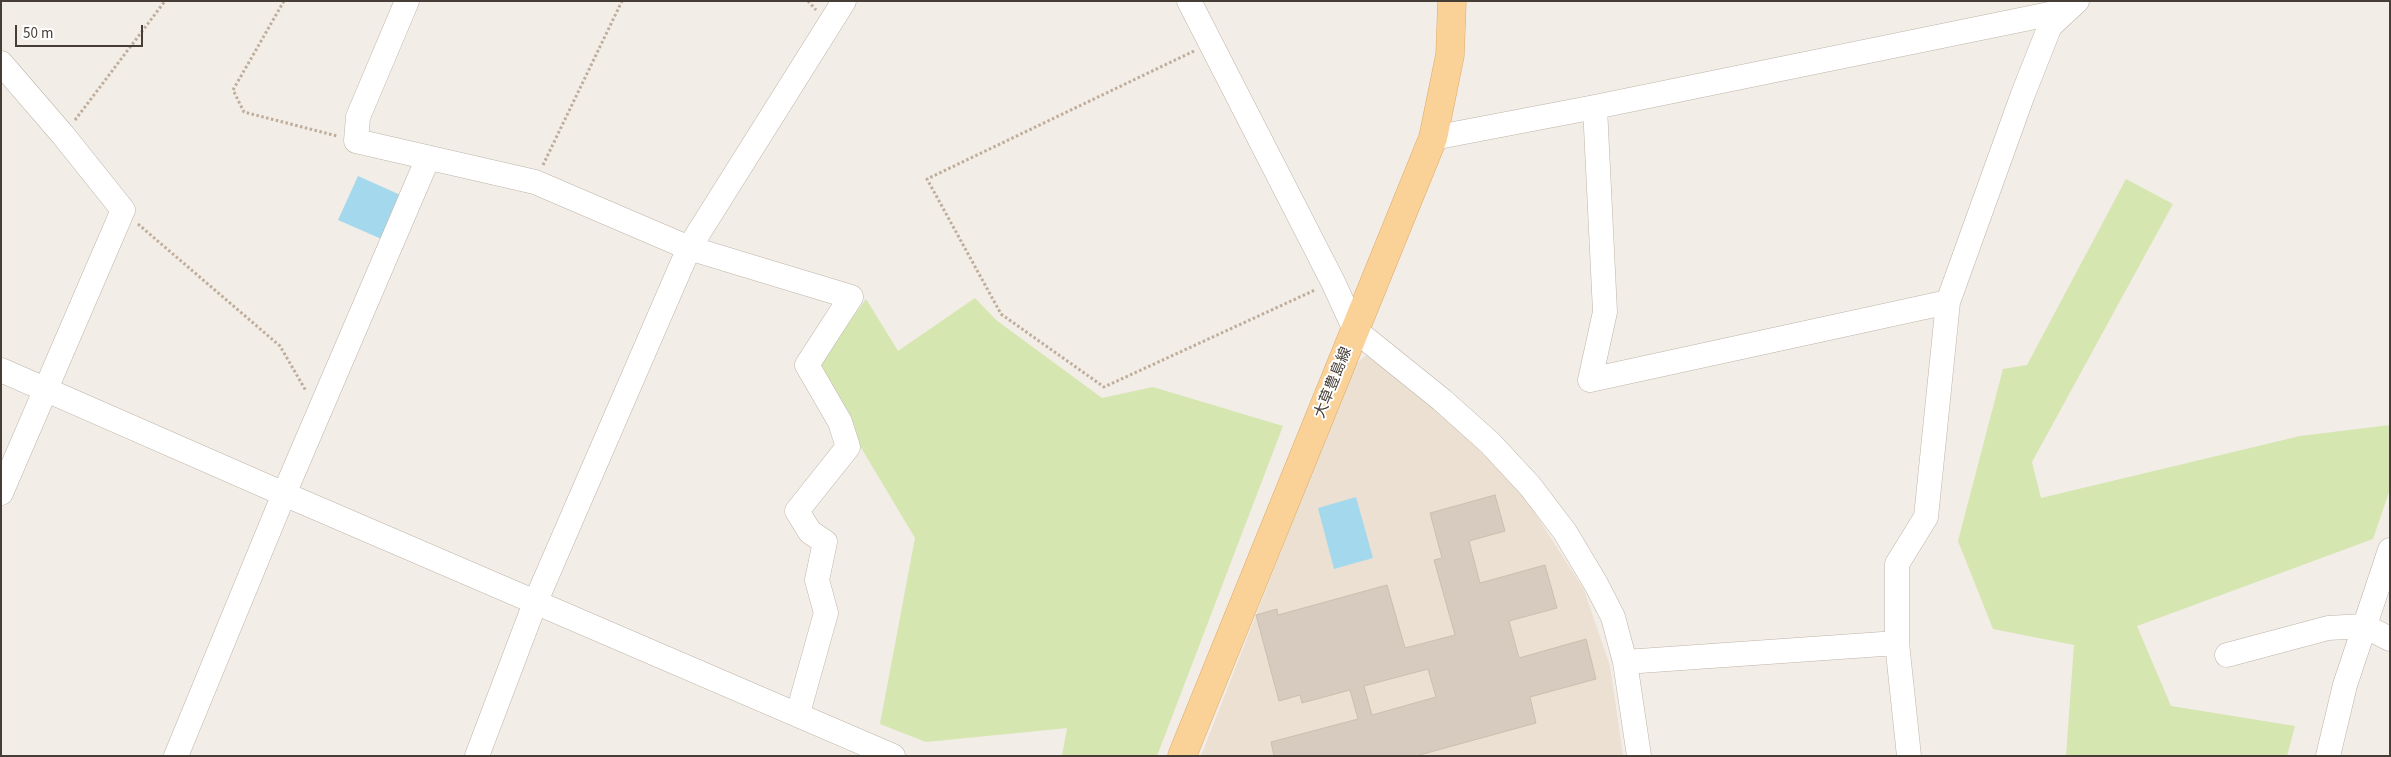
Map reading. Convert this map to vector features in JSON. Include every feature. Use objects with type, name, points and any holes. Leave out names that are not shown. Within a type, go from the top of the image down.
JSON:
[{"type":"main road","name":"大草豊島線","points":[[1182,756],[1433,138],[1450,54],[1452,1]]},
{"type":"street","points":[[407,1],[358,117],[356,141],[535,182],[689,248],[851,297],[807,365],[840,422],[848,447],[797,511],[810,532],[825,542],[817,580],[826,613],[798,713]]},
{"type":"street","points":[[477,756],[535,602],[689,248],[844,1]]},
{"type":"street","points":[[1190,1],[1356,330],[1442,400],[1490,443],[1530,486],[1565,532],[1596,584],[1613,617],[1626,662],[1639,756]]},
{"type":"street","points":[[1433,138],[1595,107],[2067,4]]},
{"type":"street","points":[[1910,756],[1897,643],[1896,564],[1926,517],[1948,302],[2023,94],[2050,26],[2067,4]]},
{"type":"street","points":[[1,63],[63,135],[123,210],[1,493]]},
{"type":"street","points":[[1595,107],[1605,312],[1590,380],[1948,302]]},
{"type":"street","points":[[176,756],[284,494],[326,402],[428,158]]},
{"type":"street","points":[[1,370],[284,494],[798,713],[893,756]]},
{"type":"street","points":[[2328,756],[2344,685],[2390,550]]},
{"type":"street","points":[[2227,655],[2328,628],[2364,626],[2390,639]]},
{"type":"street","points":[[1626,662],[1897,643]]},
{"type":"path","points":[[63,135],[166,1]]},
{"type":"path","points":[[284,1],[233,90],[244,112],[356,141]]},
{"type":"path","points":[[535,182],[622,1]]},
{"type":"path","points":[[1210,43],[927,179],[1001,314],[1104,388],[1333,282]]},
{"type":"path","points":[[123,210],[280,346],[310,398],[326,402]]},
{"type":"shaded area","points":[[1366,355],[1441,411],[1524,496],[1584,590],[1610,666],[1623,756],[1201,756],[1353,367]]},
{"type":"green space","points":[[2126,179],[2173,204],[2032,462],[2041,498],[2300,436],[2390,425],[2390,489],[2373,539],[2137,626],[2171,706],[2295,726],[2287,756],[2066,756],[2074,645],[1993,629],[1958,541],[2003,369],[2027,365]]},
{"type":"green space","points":[[975,298],[996,320],[1102,398],[1153,387],[1283,426],[1157,756],[1062,756],[1067,728],[926,742],[880,724],[915,538],[860,446],[820,362],[866,299],[898,351]]},
{"type":"water","points":[[358,176],[405,197],[386,241],[338,220]]},
{"type":"water","points":[[1356,497],[1373,558],[1334,569],[1318,508]]},
{"type":"building","points":[[1495,495],[1505,531],[1469,541],[1480,583],[1545,565],[1557,608],[1509,621],[1519,658],[1586,639],[1596,679],[1530,697],[1536,723],[1416,756],[1274,756],[1271,742],[1358,719],[1350,690],[1302,703],[1300,695],[1279,701],[1256,615],[1277,609],[1278,615],[1387,585],[1405,648],[1455,635],[1434,560],[1442,558],[1430,513]],"holes":[[[1428,669],[1436,697],[1372,715],[1364,686]]]}]
